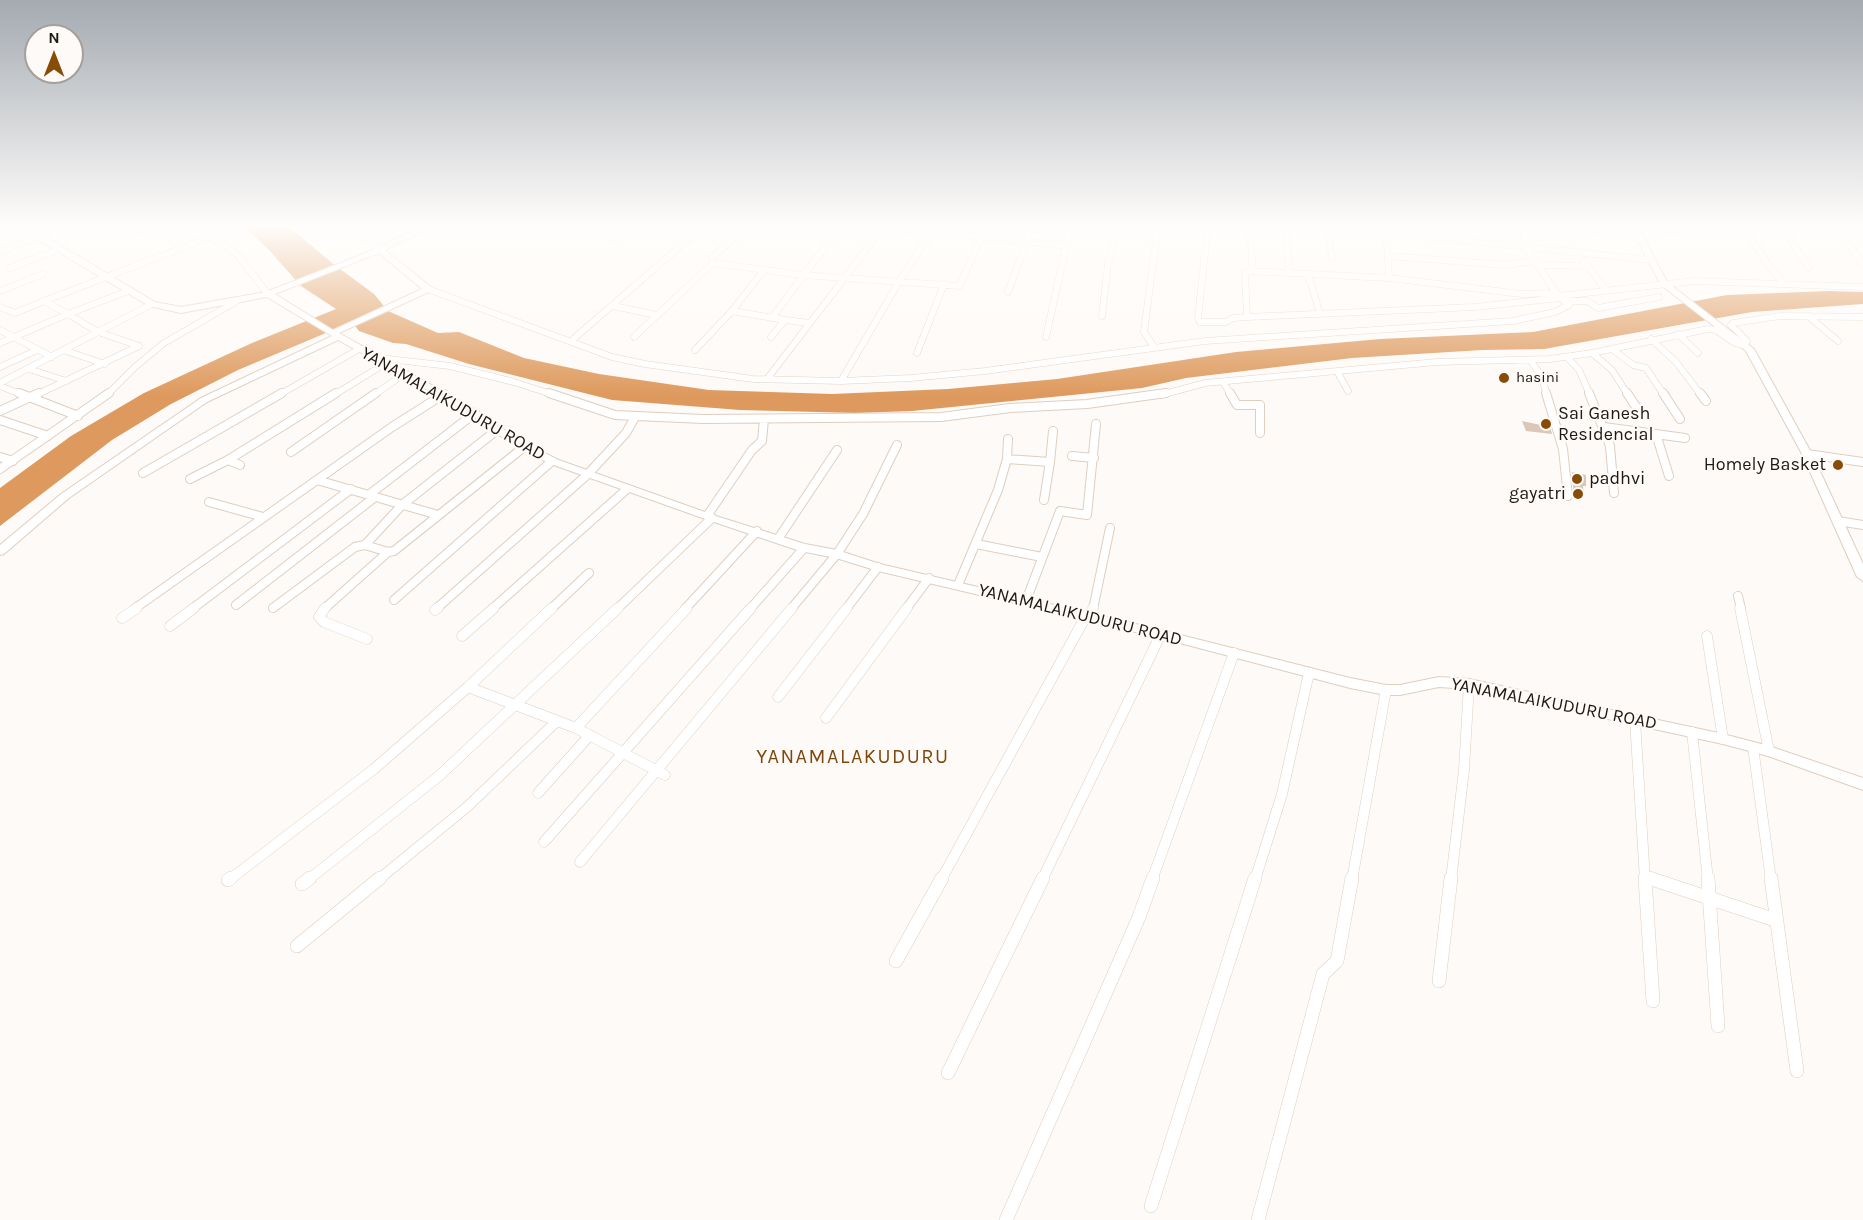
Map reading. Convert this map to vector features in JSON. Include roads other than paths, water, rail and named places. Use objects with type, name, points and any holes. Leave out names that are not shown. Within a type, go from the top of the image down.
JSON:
[{"type":"street","points":[[0,291],[25,281]]},
{"type":"street","points":[[0,307],[15,313],[94,281]]},
{"type":"street","points":[[113,281],[152,304],[181,310],[268,294],[304,281]]},
{"type":"street","points":[[258,281],[268,294]]},
{"type":"street","points":[[417,281],[428,289],[612,357],[645,364],[766,379],[841,381],[911,378],[985,371],[1205,341],[1513,321],[1567,308],[1569,305],[1549,281]]},
{"type":"street","points":[[571,341],[642,281]]},
{"type":"street","points":[[634,337],[694,281]]},
{"type":"street","points":[[695,350],[732,311],[755,281]]},
{"type":"street","points":[[772,318],[800,281]]},
{"type":"street","points":[[766,379],[842,281]]},
{"type":"street","points":[[841,381],[899,281]]},
{"type":"street","points":[[910,281],[959,286],[962,281]]},
{"type":"street","points":[[1008,292],[1012,281]]},
{"type":"street","points":[[1046,337],[1060,281]]},
{"type":"street","points":[[1102,316],[1106,281]]},
{"type":"street","points":[[1151,281],[1144,332],[1154,347]]},
{"type":"street","points":[[1202,281],[1198,318],[1205,341]]},
{"type":"street","points":[[1245,281],[1247,317]]},
{"type":"street","points":[[1310,281],[1320,314]]},
{"type":"street","points":[[1413,281],[1560,297],[1587,301],[1598,308],[1659,297]]},
{"type":"street","points":[[1599,281],[1606,290]]},
{"type":"street","points":[[1200,322],[1226,322],[1233,318],[1247,317],[1474,307],[1694,281],[1863,287]]},
{"type":"street","points":[[1664,283],[1745,345],[1756,359],[1807,454],[1862,573]]},
{"type":"street","points":[[916,353],[944,284]]},
{"type":"street","points":[[0,551],[65,496],[204,400],[336,332],[428,289]]},
{"type":"street","points":[[0,343],[128,291]]},
{"type":"street","name":"YANAMALAIKUDURU ROAD","points":[[268,294],[336,332],[359,349],[444,394],[476,413],[524,447],[552,461],[627,489],[804,548],[1161,633],[1309,673],[1386,690],[1400,690],[1439,682],[1469,684],[1692,732],[1753,747],[1863,784]]},
{"type":"street","points":[[0,411],[105,364],[139,345],[98,332],[44,301]]},
{"type":"street","points":[[0,469],[103,399],[135,367],[164,344],[237,301]]},
{"type":"street","points":[[0,384],[152,304]]},
{"type":"street","points":[[613,306],[657,315]]},
{"type":"street","points":[[732,311],[810,323]]},
{"type":"street","points":[[1745,345],[1747,341],[1731,325],[1732,323],[1780,316],[1863,317]]},
{"type":"street","points":[[1808,316],[1838,341]]},
{"type":"street","points":[[771,337],[785,320]]},
{"type":"street","points":[[190,479],[228,460],[383,361],[450,366],[514,382],[601,412],[635,417],[764,419],[941,417],[1010,408],[1157,396],[1205,384],[1337,371],[1437,362],[1567,357],[1651,339],[1713,329],[1735,343],[1745,345]]},
{"type":"street","points":[[0,330],[52,357]]},
{"type":"street","points":[[1678,334],[1698,353]]},
{"type":"street","points":[[1651,339],[1676,362],[1706,401]]},
{"type":"street","points":[[143,473],[359,349]]},
{"type":"street","points":[[1612,349],[1633,365],[1646,368],[1680,419]]},
{"type":"street","points":[[0,367],[37,350]]},
{"type":"street","points":[[63,350],[105,364]]},
{"type":"street","points":[[1592,353],[1612,370],[1642,416]]},
{"type":"street","points":[[1567,357],[1579,370],[1604,427],[1610,446],[1614,493]]},
{"type":"street","points":[[1530,360],[1541,375],[1563,449],[1568,496]]},
{"type":"street","points":[[29,369],[66,381]]},
{"type":"street","points":[[1337,371],[1348,391]]},
{"type":"street","points":[[291,452],[404,374]]},
{"type":"street","points":[[1223,382],[1235,404],[1260,405],[1260,433]]},
{"type":"street","points":[[0,384],[28,398],[78,416]]},
{"type":"street","points":[[122,618],[263,517],[444,394]]},
{"type":"street","points":[[236,605],[476,413]]},
{"type":"street","points":[[435,610],[587,475],[626,433],[635,417]]},
{"type":"street","points":[[302,884],[439,776],[516,706],[709,517],[752,450],[762,441],[764,419]]},
{"type":"street","points":[[0,420],[48,436]]},
{"type":"street","points":[[1026,602],[1060,511],[1087,515],[1096,424]]},
{"type":"street","points":[[1604,427],[1685,438]]},
{"type":"street","points":[[273,608],[348,551],[366,545],[402,505],[497,430]]},
{"type":"street","points":[[1044,500],[1053,431]]},
{"type":"street","points":[[1656,434],[1669,476]]},
{"type":"street","points":[[958,585],[995,499],[1007,459],[1008,439]]},
{"type":"street","points":[[580,862],[661,773],[837,555],[863,514],[897,445]]},
{"type":"street","points":[[366,545],[388,552],[394,551],[524,447]]},
{"type":"street","points":[[778,539],[837,450]]},
{"type":"street","points":[[1807,454],[1863,462]]},
{"type":"street","points":[[1072,456],[1094,458]]},
{"type":"street","points":[[0,457],[13,460]]},
{"type":"street","points":[[1007,459],[1050,462]]},
{"type":"street","points":[[228,460],[240,465]]},
{"type":"street","points":[[394,600],[552,461]]},
{"type":"street","points":[[317,480],[438,515]]},
{"type":"street","points":[[170,626],[351,489]]},
{"type":"street","points":[[462,636],[627,489]]},
{"type":"street","points":[[209,502],[263,517]]},
{"type":"street","points":[[1838,521],[1863,525]]},
{"type":"street","points":[[896,961],[1089,617],[1110,528]]},
{"type":"street","points":[[576,728],[757,531]]},
{"type":"street","points":[[976,544],[1042,557]]},
{"type":"street","points":[[544,842],[804,548]]},
{"type":"street","points":[[368,639],[324,622],[319,616],[325,607],[388,552]]},
{"type":"street","points":[[778,697],[878,567]]},
{"type":"street","points":[[228,880],[374,769],[468,687],[590,573]]},
{"type":"street","points":[[826,718],[929,578]]},
{"type":"street","points":[[1738,596],[1769,752]]},
{"type":"street","points":[[948,1073],[1161,633]]},
{"type":"street","points":[[1707,636],[1723,739]]},
{"type":"street","points":[[1006,1220],[1139,918],[1234,653]]},
{"type":"street","points":[[1151,1206],[1282,795],[1309,673]]},
{"type":"street","points":[[1439,981],[1464,770],[1469,684]]},
{"type":"street","points":[[468,687],[576,728],[661,773]]},
{"type":"street","points":[[1258,1220],[1323,974],[1337,961],[1386,690]]},
{"type":"street","points":[[1635,720],[1653,1001]]},
{"type":"street","points":[[297,946],[467,807],[557,721]]},
{"type":"street","points":[[1692,732],[1710,899],[1718,1026]]},
{"type":"street","points":[[538,793],[590,735]]},
{"type":"street","points":[[1753,747],[1797,1071]]},
{"type":"street","points":[[1646,877],[1775,920]]},
{"type":"place","name":"hasini","points":[[1504,378]]},
{"type":"place","name":"Sai Ganesh Residencial","points":[[1546,424]]},
{"type":"place","name":"Homely Basket","points":[[1838,465]]},
{"type":"place","name":"padhvi","points":[[1577,479]]},
{"type":"place","name":"gayatri","points":[[1578,494]]},
{"type":"district","name":"YANAMALAKUDURU","points":[[853,757]]}]
